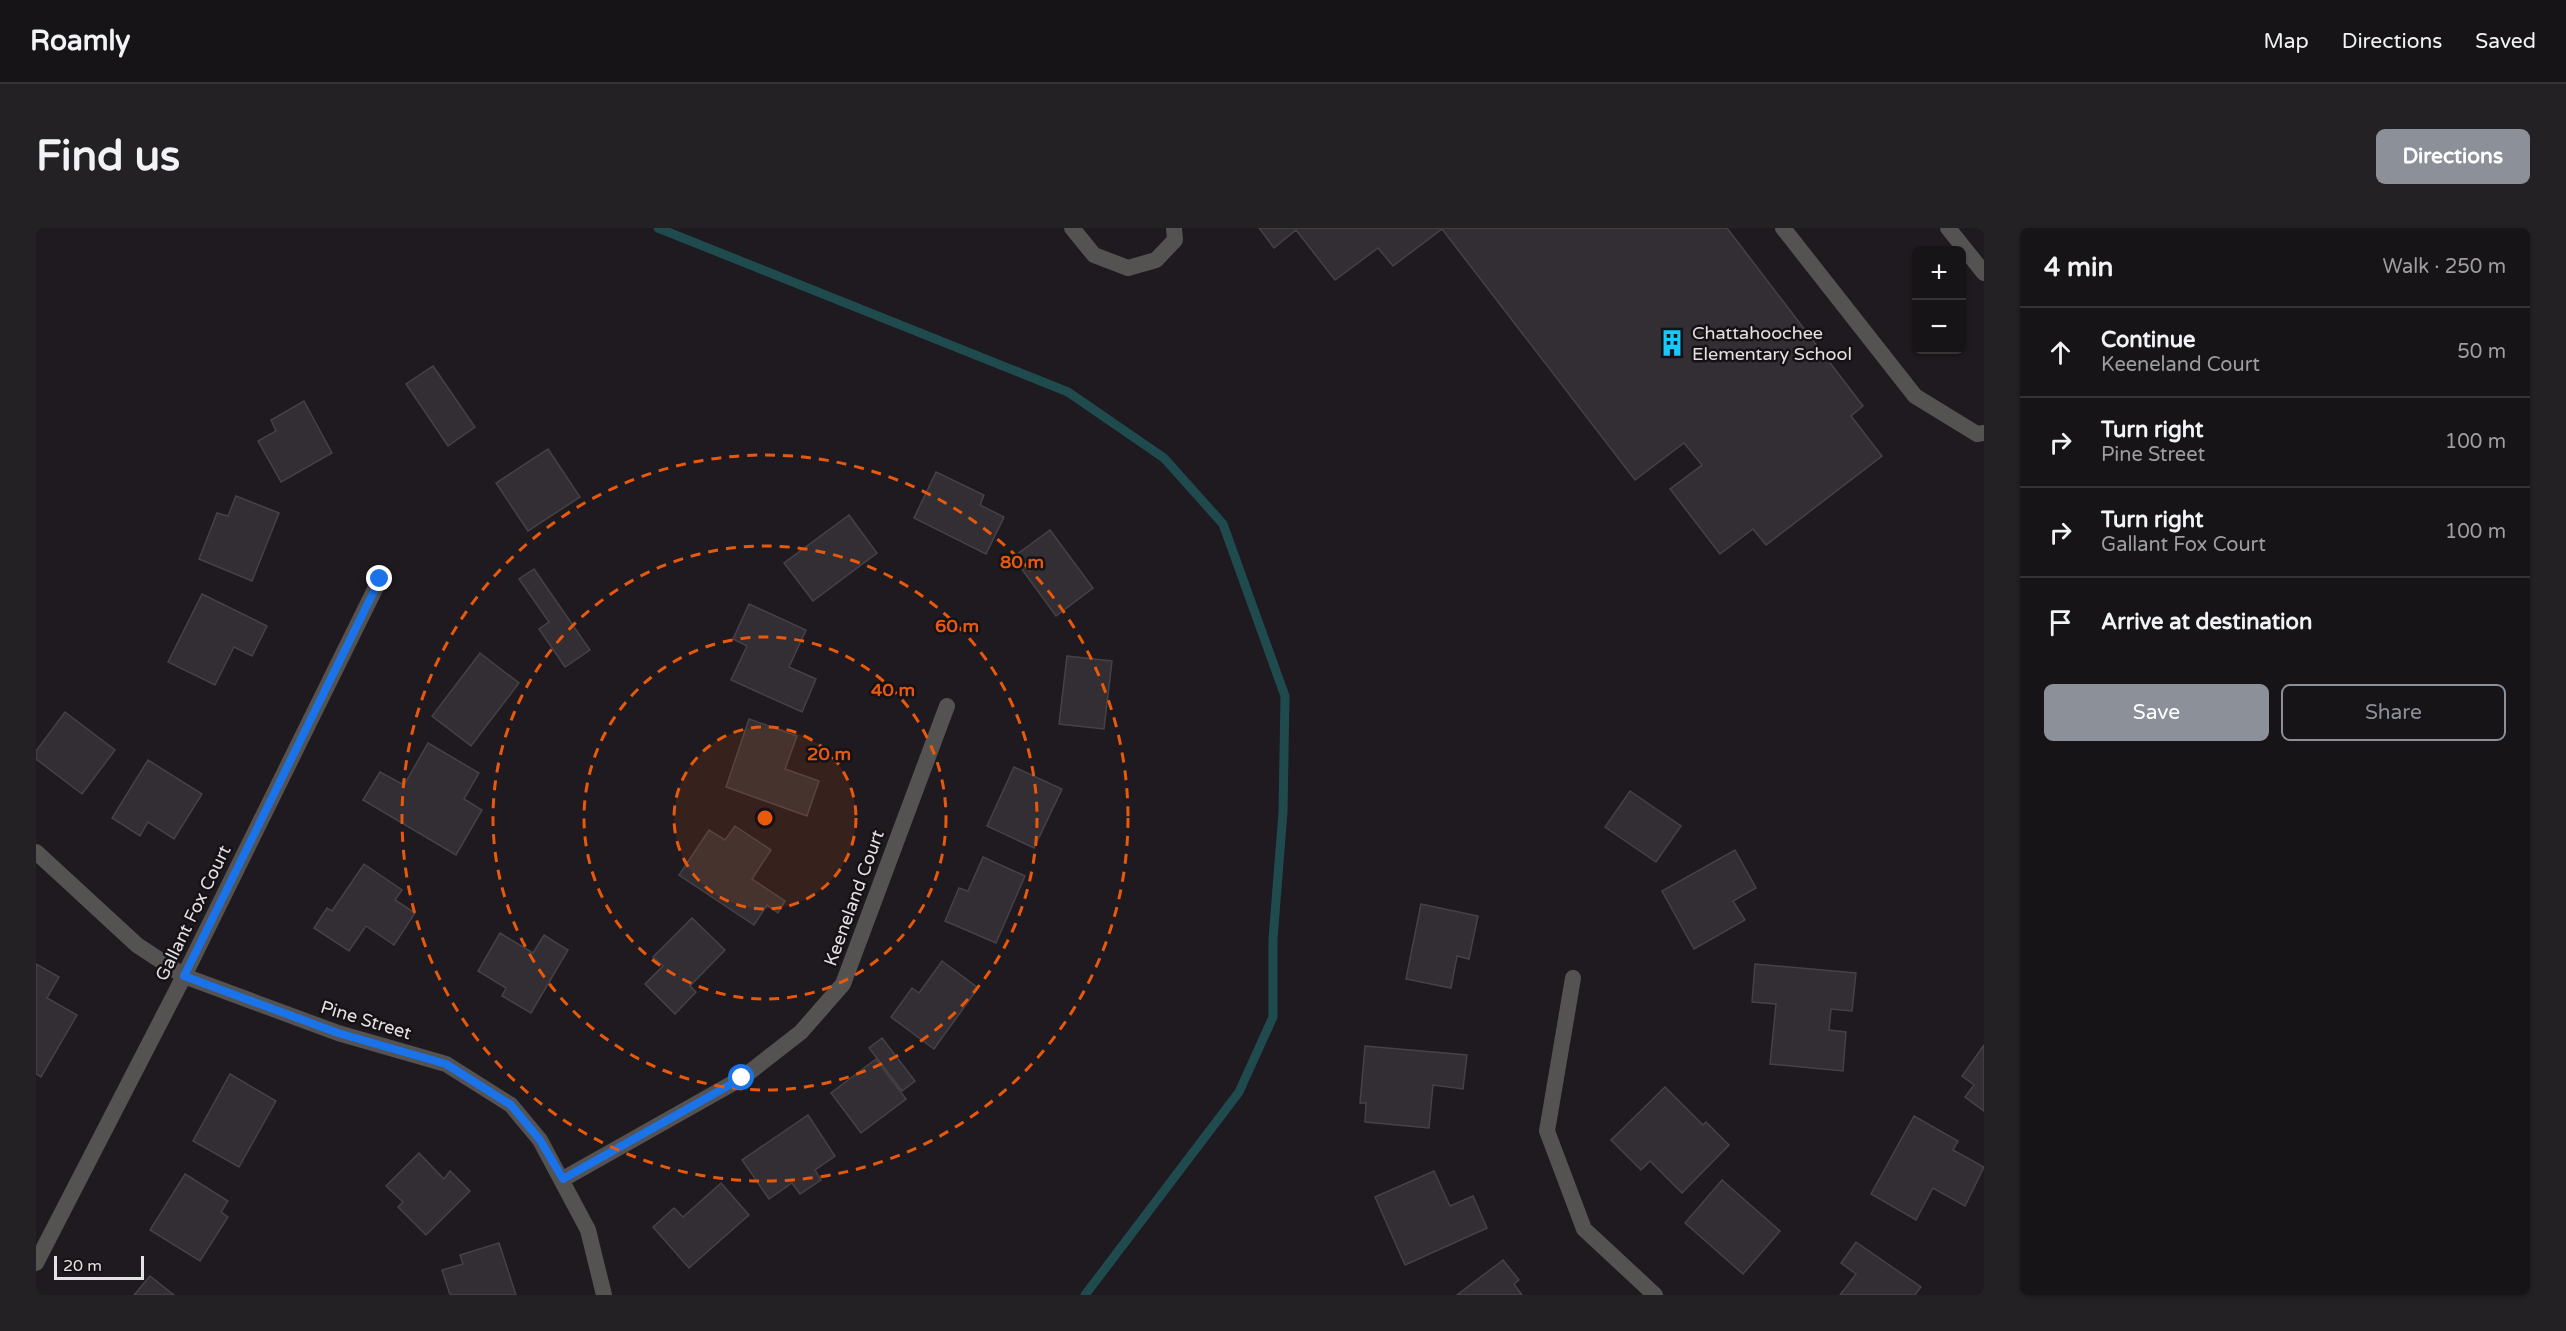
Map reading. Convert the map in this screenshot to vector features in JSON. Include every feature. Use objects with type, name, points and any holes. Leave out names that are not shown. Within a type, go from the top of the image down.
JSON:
[{"type":"street","points":[[1072,228],[1094,255],[1128,268],[1156,260],[1175,240],[1174,228]]},
{"type":"street","points":[[1783,228],[1915,396],[1977,434],[1984,433]]},
{"type":"street","points":[[1948,228],[1984,273]]},
{"type":"street","name":"Gallant Fox Court","points":[[36,1263],[184,976],[380,579]]},
{"type":"street","name":"Keeneland Court","points":[[563,1179],[742,1078],[801,1032],[843,984],[947,706]]},
{"type":"street","name":"Pine Street","points":[[36,852],[137,945],[184,976],[338,1033],[446,1064],[511,1105],[540,1140],[563,1179],[588,1230],[604,1295]]},
{"type":"street","points":[[1573,978],[1547,1131],[1584,1229],[1655,1295]]},
{"type":"building","name":"Chattahoochee Elementary School","points":[[1259,228],[1727,228],[1863,406],[1851,416],[1882,456],[1766,545],[1753,529],[1720,554],[1670,489],[1702,465],[1684,443],[1635,480],[1442,229],[1393,266],[1378,248],[1335,280],[1296,230],[1274,248]]},
{"type":"building","points":[[433,366],[475,427],[448,446],[406,384]]},
{"type":"building","points":[[304,401],[332,453],[281,482],[258,441],[276,431],[271,420]]},
{"type":"building","points":[[548,449],[580,497],[528,531],[496,483]]},
{"type":"building","points":[[936,472],[984,495],[980,505],[1004,517],[986,554],[914,518]]},
{"type":"building","points":[[236,496],[279,513],[252,581],[199,559],[217,513],[228,516]]},
{"type":"building","points":[[849,515],[877,553],[813,601],[784,563]]},
{"type":"building","points":[[1050,530],[1093,588],[1056,616],[1013,557]]},
{"type":"building","points":[[534,569],[590,650],[565,667],[539,629],[549,622],[519,579]]},
{"type":"building","points":[[202,594],[267,626],[252,656],[234,647],[215,685],[168,662]]},
{"type":"building","points":[[749,604],[806,630],[789,667],[816,679],[802,712],[731,680],[747,646],[733,639]]},
{"type":"building","points":[[480,653],[519,683],[471,746],[432,716]]},
{"type":"building","points":[[1067,656],[1112,661],[1104,729],[1059,724]]},
{"type":"building","points":[[65,712],[115,750],[82,794],[36,759],[36,751]]},
{"type":"building","points":[[749,719],[797,736],[785,769],[819,781],[807,816],[726,787]]},
{"type":"building","points":[[428,743],[479,773],[464,799],[482,810],[456,855],[363,800],[380,772],[404,785]]},
{"type":"building","points":[[148,760],[202,794],[174,839],[148,822],[140,836],[112,818]]},
{"type":"building","points":[[1014,767],[1062,789],[1034,848],[987,826]]},
{"type":"building","points":[[1630,791],[1681,826],[1656,862],[1605,827]]},
{"type":"building","points":[[735,826],[771,850],[752,879],[785,901],[778,913],[767,905],[754,925],[679,875],[709,830],[725,840]]},
{"type":"building","points":[[1735,850],[1756,888],[1733,901],[1745,920],[1694,949],[1662,891]]},
{"type":"building","points":[[983,857],[1025,876],[996,943],[945,921],[959,888],[968,891]]},
{"type":"building","points":[[364,864],[402,890],[395,900],[415,913],[394,945],[366,926],[349,951],[314,928],[327,908],[332,911]]},
{"type":"building","points":[[1421,904],[1478,916],[1469,959],[1457,956],[1451,988],[1406,979]]},
{"type":"building","points":[[692,918],[725,950],[690,986],[696,992],[675,1014],[645,984],[663,966],[653,957]]},
{"type":"building","points":[[500,933],[533,953],[544,935],[568,950],[531,1013],[502,996],[506,988],[478,971]]},
{"type":"building","points":[[942,961],[978,988],[934,1049],[891,1017],[912,988],[919,993]]},
{"type":"building","points":[[36,964],[59,977],[47,998],[77,1015],[41,1077],[36,1074]]},
{"type":"building","points":[[1755,964],[1856,973],[1852,1011],[1831,1009],[1829,1030],[1846,1032],[1843,1071],[1770,1064],[1776,1004],[1752,1002]]},
{"type":"building","points":[[882,1038],[915,1081],[902,1091],[869,1048]]},
{"type":"building","points":[[1984,1045],[1984,1111],[1965,1097],[1974,1085],[1962,1076]]},
{"type":"building","points":[[1365,1046],[1467,1055],[1463,1089],[1433,1085],[1429,1128],[1365,1122],[1366,1103],[1360,1103]]},
{"type":"building","points":[[876,1059],[906,1099],[861,1133],[831,1093]]},
{"type":"building","points":[[230,1074],[276,1101],[239,1167],[193,1141]]},
{"type":"building","points":[[1665,1087],[1703,1125],[1706,1122],[1729,1145],[1682,1193],[1650,1161],[1641,1170],[1611,1140]]},
{"type":"building","points":[[808,1115],[835,1156],[815,1170],[821,1180],[800,1194],[792,1183],[769,1199],[742,1160]]},
{"type":"building","points":[[1914,1116],[1958,1141],[1953,1150],[1984,1167],[1965,1206],[1933,1188],[1916,1220],[1871,1194]]},
{"type":"building","points":[[419,1153],[444,1179],[450,1171],[470,1191],[426,1235],[398,1207],[403,1202],[386,1186]]},
{"type":"building","points":[[1434,1171],[1450,1206],[1473,1196],[1487,1228],[1405,1265],[1375,1197]]},
{"type":"building","points":[[185,1174],[228,1201],[221,1212],[228,1217],[200,1261],[150,1230]]},
{"type":"building","points":[[1722,1180],[1780,1231],[1743,1274],[1685,1223]]},
{"type":"building","points":[[721,1183],[749,1215],[689,1268],[653,1227],[674,1208],[683,1217]]},
{"type":"building","points":[[1856,1242],[1921,1287],[1915,1295],[1840,1295],[1856,1274],[1841,1263]]},
{"type":"building","points":[[499,1243],[516,1295],[450,1295],[442,1270],[463,1264],[460,1255]]},
{"type":"building","points":[[1503,1260],[1519,1280],[1514,1284],[1522,1295],[1457,1295]]},
{"type":"building","points":[[150,1276],[174,1295],[134,1295]]},
{"type":"waterway","points":[[658,228],[1068,392],[1164,458],[1223,524],[1285,696],[1283,812],[1273,939],[1273,1017],[1239,1092],[1085,1295]]},
{"type":"place","name":"Chattahoochee Elementary School","points":[[1672,343]]},
{"type":"route","points":[[380,579],[184,976],[338,1033],[446,1064],[511,1105],[540,1140],[563,1179],[742,1078]]}]
